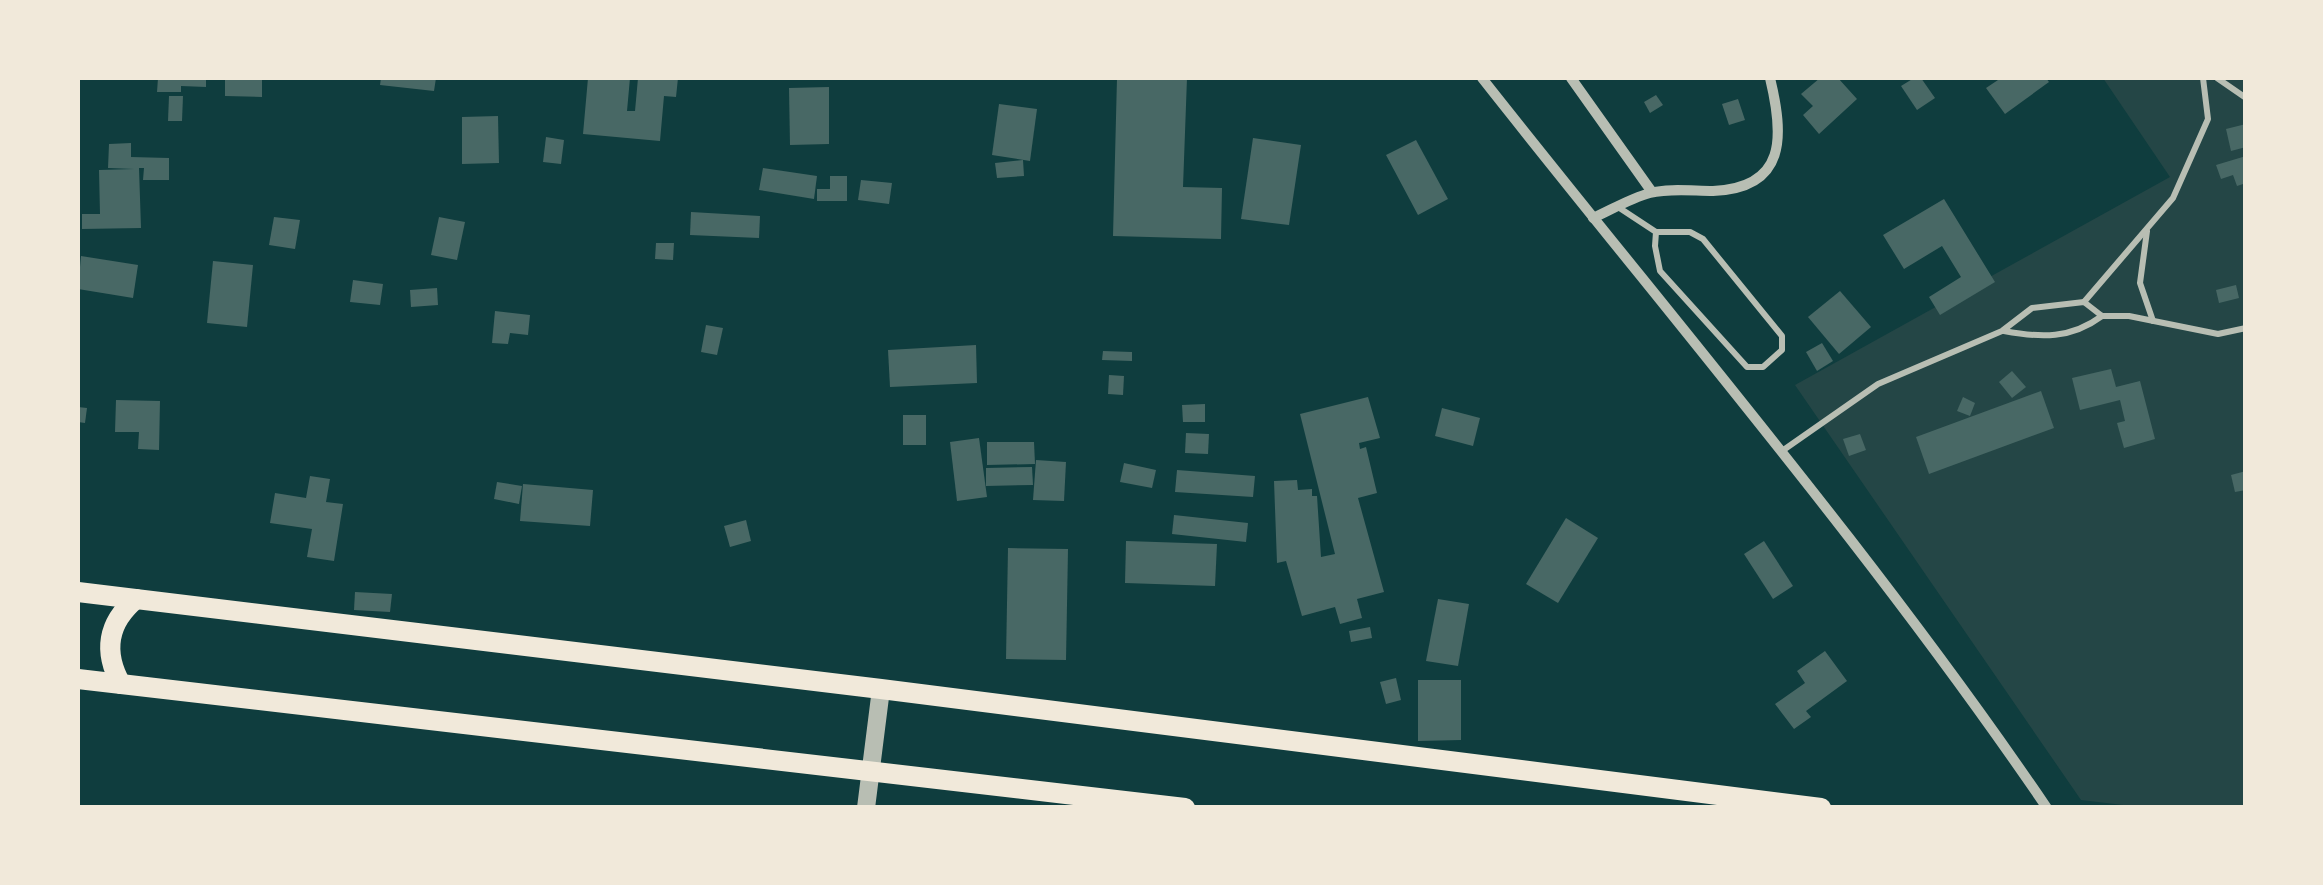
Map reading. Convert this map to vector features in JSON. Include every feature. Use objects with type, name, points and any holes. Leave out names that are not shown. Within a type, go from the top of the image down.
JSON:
[{"type":"main road","points":[[87,593],[1820,808]]},
{"type":"main road","points":[[80,679],[103,655],[108,640],[104,608],[87,593]]},
{"type":"main road","points":[[120,684],[112,669],[110,638],[124,609],[136,599]]},
{"type":"main road","points":[[80,679],[1185,808]]},
{"type":"street","points":[[1482,78],[1781,452],[1989,722],[2047,808]]},
{"type":"street","points":[[1571,78],[1652,192]]},
{"type":"street","points":[[1593,218],[1652,192],[1740,188],[1763,177],[1774,161],[1777,134],[1770,78]]},
{"type":"street","points":[[866,808],[881,689]]},
{"type":"lane","points":[[1781,452],[1878,384],[2002,330],[2032,308],[2084,302],[2173,198],[2208,119],[2203,78]]},
{"type":"lane","points":[[2217,78],[2246,98]]},
{"type":"lane","points":[[1618,208],[1656,232],[1690,232],[1703,239],[1782,336],[1782,350],[1763,367],[1747,367],[1660,272],[1656,232]]},
{"type":"lane","points":[[2147,230],[2140,283],[2153,321]]},
{"type":"lane","points":[[2084,302],[2102,316],[2218,334],[2246,328]]},
{"type":"lane","points":[[2002,330],[2036,337],[2051,335],[2082,330],[2102,316]]},
{"type":"shaded area","points":[[2103,78],[2245,78],[2245,807],[2148,808],[2081,800],[1795,385],[2170,177]]},
{"type":"building","points":[[158,78],[206,78],[206,87],[181,86],[181,92],[157,92]]},
{"type":"building","points":[[225,78],[262,78],[262,97],[225,96]]},
{"type":"building","points":[[381,78],[436,78],[434,91],[380,85]]},
{"type":"building","points":[[588,78],[630,78],[627,111],[635,111],[638,78],[678,78],[676,97],[664,96],[660,141],[583,134]]},
{"type":"building","points":[[1117,78],[1187,78],[1183,187],[1222,188],[1221,239],[1113,236]]},
{"type":"building","points":[[1820,78],[1838,78],[1857,99],[1819,134],[1803,115],[1813,106],[1801,94]]},
{"type":"building","points":[[1921,78],[1935,98],[1917,110],[1901,86]]},
{"type":"building","points":[[2001,78],[2046,78],[2049,82],[2005,114],[1986,88]]},
{"type":"building","points":[[829,87],[829,144],[790,145],[789,88]]},
{"type":"building","points":[[1656,95],[1663,105],[1650,113],[1644,102]]},
{"type":"building","points":[[169,96],[183,96],[182,121],[168,121]]},
{"type":"building","points":[[1738,99],[1745,120],[1729,125],[1722,104]]},
{"type":"building","points":[[999,104],[1037,109],[1030,161],[992,155]]},
{"type":"building","points":[[498,116],[499,163],[462,164],[462,117]]},
{"type":"building","points":[[2246,124],[2246,147],[2231,151],[2226,129]]},
{"type":"building","points":[[546,137],[564,140],[561,164],[543,162]]},
{"type":"building","points":[[1253,138],[1301,145],[1289,225],[1241,219]]},
{"type":"building","points":[[1416,140],[1448,199],[1418,215],[1386,155]]},
{"type":"building","points":[[131,143],[131,157],[169,158],[169,180],[143,180],[144,168],[139,168],[141,228],[82,229],[82,214],[100,214],[99,170],[134,169],[108,168],[109,144]]},
{"type":"building","points":[[2246,156],[2246,183],[2237,186],[2233,175],[2221,179],[2216,165]]},
{"type":"building","points":[[1023,160],[1024,176],[997,178],[995,163]]},
{"type":"building","points":[[763,168],[817,176],[814,199],[759,190]]},
{"type":"building","points":[[830,176],[847,176],[847,201],[817,201],[817,189],[830,189]]},
{"type":"building","points":[[861,180],[892,183],[889,204],[858,200]]},
{"type":"building","points":[[1944,199],[1995,282],[1940,315],[1929,297],[1961,277],[1942,246],[1904,269],[1883,235]]},
{"type":"building","points":[[691,212],[760,216],[759,238],[690,235]]},
{"type":"building","points":[[274,217],[300,220],[295,249],[269,245]]},
{"type":"building","points":[[439,217],[465,222],[457,260],[431,255]]},
{"type":"building","points":[[656,243],[674,243],[673,260],[655,259]]},
{"type":"building","points":[[81,256],[138,265],[133,298],[78,289]]},
{"type":"building","points":[[213,261],[253,265],[247,327],[207,323]]},
{"type":"building","points":[[353,280],[383,284],[380,305],[350,302]]},
{"type":"building","points":[[2236,285],[2239,298],[2219,303],[2216,290]]},
{"type":"building","points":[[437,288],[438,305],[411,307],[410,290]]},
{"type":"building","points":[[1840,291],[1871,327],[1839,354],[1808,317]]},
{"type":"building","points":[[495,311],[530,315],[528,335],[510,333],[508,344],[492,343]]},
{"type":"building","points":[[706,325],[723,328],[717,355],[701,352]]},
{"type":"building","points":[[1822,343],[1833,361],[1817,371],[1806,352]]},
{"type":"building","points":[[976,345],[977,383],[890,387],[888,350]]},
{"type":"building","points":[[1103,351],[1132,352],[1132,361],[1102,360]]},
{"type":"building","points":[[2111,369],[2116,387],[2140,381],[2155,439],[2124,448],[2117,423],[2125,421],[2120,400],[2080,410],[2072,378]]},
{"type":"building","points":[[2012,371],[2026,387],[2012,398],[1999,382]]},
{"type":"building","points":[[1109,375],[1124,376],[1123,395],[1108,394]]},
{"type":"building","points":[[2041,391],[2054,428],[1929,474],[1916,437]]},
{"type":"building","points":[[1368,397],[1380,438],[1359,443],[1360,449],[1366,447],[1377,493],[1358,498],[1384,592],[1357,599],[1362,618],[1340,624],[1335,607],[1302,616],[1286,561],[1277,563],[1274,481],[1297,480],[1298,490],[1312,489],[1312,496],[1317,496],[1321,557],[1335,554],[1300,414]]},
{"type":"building","points":[[1963,397],[1975,403],[1970,416],[1957,411]]},
{"type":"building","points":[[116,400],[160,401],[159,450],[138,449],[139,432],[115,432]]},
{"type":"building","points":[[1205,404],[1205,422],[1183,422],[1182,405]]},
{"type":"building","points":[[78,407],[87,408],[85,423],[78,422]]},
{"type":"building","points":[[1442,408],[1480,418],[1473,446],[1435,436]]},
{"type":"building","points":[[903,415],[926,415],[926,445],[903,445]]},
{"type":"building","points":[[1186,433],[1209,434],[1208,454],[1185,453]]},
{"type":"building","points":[[1860,434],[1866,450],[1849,456],[1843,439]]},
{"type":"building","points":[[979,438],[987,497],[957,501],[950,442]]},
{"type":"building","points":[[987,442],[1034,442],[1035,464],[987,465]]},
{"type":"building","points":[[1036,460],[1066,462],[1064,501],[1033,500]]},
{"type":"building","points":[[1124,463],[1156,470],[1152,488],[1120,482]]},
{"type":"building","points":[[1032,467],[1033,485],[986,486],[986,468]]},
{"type":"building","points":[[1177,470],[1255,476],[1253,497],[1175,492]]},
{"type":"building","points":[[2246,471],[2246,490],[2235,492],[2231,475]]},
{"type":"building","points":[[310,476],[330,479],[326,502],[343,504],[334,561],[307,557],[312,529],[270,523],[275,493],[306,498]]},
{"type":"building","points":[[497,482],[522,486],[519,504],[494,499]]},
{"type":"building","points":[[523,484],[593,490],[590,526],[520,521]]},
{"type":"building","points":[[1174,515],[1248,523],[1246,542],[1172,534]]},
{"type":"building","points":[[1566,518],[1598,538],[1558,603],[1526,584]]},
{"type":"building","points":[[746,520],[751,541],[730,547],[724,526]]},
{"type":"building","points":[[1126,541],[1217,544],[1215,586],[1125,583]]},
{"type":"building","points":[[1764,541],[1793,586],[1773,599],[1744,554]]},
{"type":"building","points":[[1008,548],[1068,549],[1066,660],[1006,659]]},
{"type":"building","points":[[355,592],[392,594],[390,612],[354,610]]},
{"type":"building","points":[[1438,599],[1469,604],[1458,666],[1426,661]]},
{"type":"building","points":[[1370,627],[1372,638],[1351,642],[1349,631]]},
{"type":"building","points":[[1825,651],[1847,681],[1806,711],[1811,717],[1794,729],[1775,704],[1805,683],[1797,671]]},
{"type":"building","points":[[1396,678],[1401,700],[1386,704],[1380,682]]},
{"type":"building","points":[[1418,680],[1461,680],[1461,740],[1418,741]]}]
